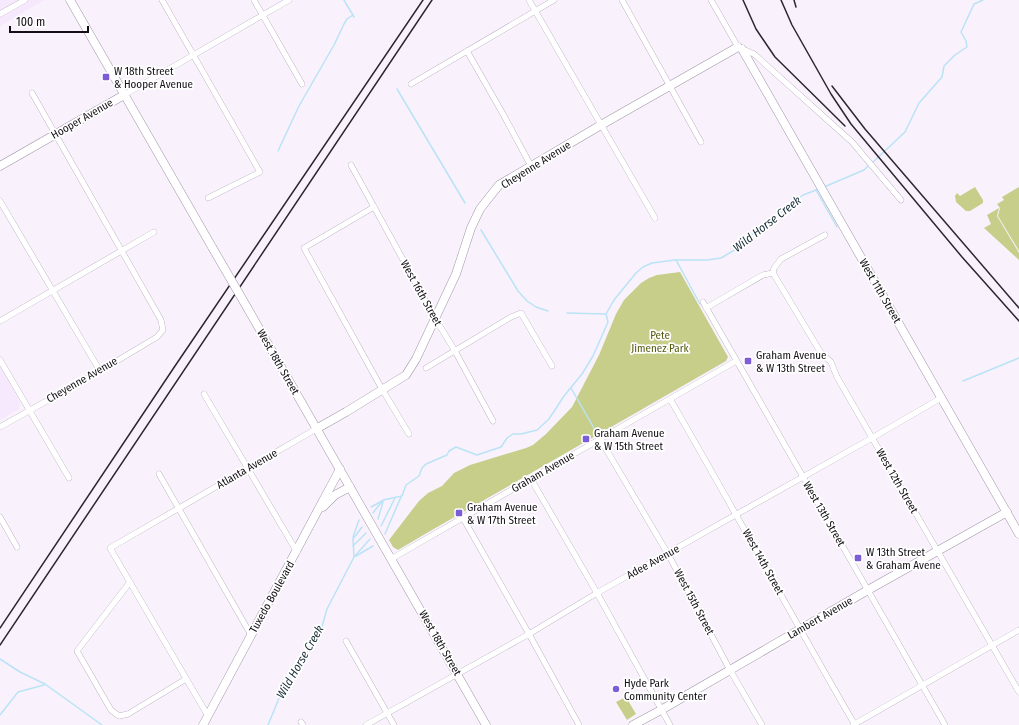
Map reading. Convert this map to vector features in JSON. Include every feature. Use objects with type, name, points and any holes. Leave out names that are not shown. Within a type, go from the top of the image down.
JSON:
[{"type":"street","points":[[0,14],[24,0]]},
{"type":"street","name":"West 18th Street","points":[[70,0],[486,725]]},
{"type":"street","points":[[162,0],[260,172],[208,198]]},
{"type":"street","points":[[254,0],[302,84]]},
{"type":"street","name":"Hooper Avenue","points":[[0,166],[288,0]]},
{"type":"street","points":[[529,0],[655,218]]},
{"type":"street","points":[[411,84],[554,0]]},
{"type":"street","points":[[622,0],[701,142]]},
{"type":"street","name":"West 11th Street","points":[[711,0],[795,142],[1019,534]]},
{"type":"street","points":[[740,48],[754,54],[852,142],[901,200]]},
{"type":"street","name":"Cheyenne Avenue","points":[[382,389],[406,375],[416,359],[456,274],[471,228],[480,209],[500,185],[669,86],[740,48]]},
{"type":"street","points":[[467,51],[504,114],[531,166]]},
{"type":"street","points":[[32,93],[122,250]]},
{"type":"street","name":"West 16th Street","points":[[350,165],[493,421]]},
{"type":"street","points":[[0,201],[100,371]]},
{"type":"street","points":[[374,207],[304,248],[382,389],[409,434]]},
{"type":"street","points":[[0,321],[154,232]]},
{"type":"street","points":[[706,308],[764,275],[772,273],[781,259],[825,235]]},
{"type":"street","name":"Cheyenne Avenue","points":[[0,427],[100,371],[157,337],[163,330],[161,320],[122,250]]},
{"type":"street","name":"West 12th Street","points":[[772,273],[821,353],[831,362],[837,377],[1019,692]]},
{"type":"street","name":"West 13th Street","points":[[703,302],[945,725]]},
{"type":"street","points":[[426,368],[511,317],[521,313],[552,366]]},
{"type":"street","points":[[0,360],[68,478]]},
{"type":"street","name":"Graham Avenue","points":[[391,559],[736,361]]},
{"type":"street","name":"Atlanta Avenue","points":[[130,582],[110,548],[346,412],[382,389]]},
{"type":"street","points":[[204,394],[297,552]]},
{"type":"street","name":"Adee Avenue","points":[[366,725],[529,634],[598,593],[941,398]]},
{"type":"street","name":"West 14th Street","points":[[670,399],[737,515],[799,629],[854,725]]},
{"type":"street","name":"West 15th Street","points":[[600,439],[668,554],[730,670],[762,725]]},
{"type":"street","name":"Tuxedo Boulevard","points":[[203,725],[297,552],[340,469]]},
{"type":"street","points":[[160,474],[251,635]]},
{"type":"street","points":[[532,478],[598,593],[670,725]]},
{"type":"street","points":[[318,512],[335,495],[350,487]]},
{"type":"street","name":"Lambert Avenue","points":[[633,725],[799,629],[1007,512]]},
{"type":"street","points":[[0,517],[17,547]]},
{"type":"street","points":[[462,518],[529,634],[579,725]]},
{"type":"street","points":[[186,679],[128,714],[119,716],[111,710],[77,651],[130,582],[208,716]]},
{"type":"street","points":[[854,725],[1019,630]]},
{"type":"street","points":[[346,641],[394,725]]},
{"type":"shaded area","points":[[0,0],[44,0],[0,26]]},
{"type":"shaded area","points":[[0,367],[20,402],[19,409],[0,420]]},
{"type":"green space","points":[[975,187],[983,200],[983,203],[970,211],[966,211],[956,202],[955,196],[957,193],[960,196]]},
{"type":"green space","points":[[1019,187],[1019,251],[998,216],[1000,208],[997,204],[1004,200],[1002,197]]},
{"type":"green space","points":[[999,208],[997,216],[1019,253],[1019,260],[984,228],[991,224],[987,215]]},
{"type":"green space","name":"Pete Jimenez Park","points":[[680,272],[728,357],[726,361],[398,550],[393,547],[389,540],[419,501],[428,493],[442,486],[454,473],[470,465],[526,448],[533,445],[546,434],[572,407],[599,355],[616,314],[624,300],[641,283],[649,278],[657,275]]},
{"type":"green space","points":[[626,697],[636,714],[627,720],[616,702]]},
{"type":"waterway","points":[[344,0],[354,17]]},
{"type":"waterway","name":"Wild Horse Creek","points":[[872,163],[905,132],[919,103],[942,77],[944,66],[955,55],[967,47],[966,41],[961,32],[974,4],[983,0]]},
{"type":"waterway","points":[[278,151],[299,106],[334,45],[344,24],[347,19],[353,15]]},
{"type":"waterway","points":[[397,89],[465,203]]},
{"type":"waterway","name":"Wild Horse Creek","points":[[824,187],[864,170],[869,165]]},
{"type":"waterway","name":"Wild Horse Creek","points":[[373,513],[383,500],[402,496],[406,485],[419,476],[422,468],[426,464],[447,455],[449,451],[456,447],[477,455],[501,447],[507,438],[513,434],[521,434],[537,430],[549,419],[564,396],[582,374],[593,356],[608,322],[606,314],[614,300],[636,273],[643,267],[652,263],[675,260],[707,260],[721,258],[738,248],[747,238],[803,195],[819,189]]},
{"type":"waterway","points":[[816,190],[837,227]]},
{"type":"waterway","points":[[481,230],[518,291],[527,301],[536,307],[548,311]]},
{"type":"waterway","points":[[676,260],[700,304]]},
{"type":"waterway","points":[[567,313],[605,314]]},
{"type":"waterway","points":[[963,381],[1019,358]]},
{"type":"waterway","points":[[571,388],[599,437]]},
{"type":"waterway","name":"Wild Horse Creek","points":[[385,534],[401,497]]},
{"type":"waterway","name":"Wild Horse Creek","points":[[381,526],[395,498]]},
{"type":"waterway","name":"Wild Horse Creek","points":[[371,507],[382,501]]},
{"type":"waterway","name":"Wild Horse Creek","points":[[378,519],[383,502]]},
{"type":"waterway","name":"Wild Horse Creek","points":[[353,537],[359,520]]},
{"type":"waterway","name":"Wild Horse Creek","points":[[268,725],[282,691],[321,630],[327,609],[354,557],[353,539],[362,527]]},
{"type":"waterway","name":"Wild Horse Creek","points":[[353,546],[366,533]]},
{"type":"waterway","name":"Wild Horse Creek","points":[[354,557],[370,539]]},
{"type":"waterway","name":"Wild Horse Creek","points":[[356,556],[373,546]]},
{"type":"waterway","points":[[0,659],[20,672],[45,684],[102,725]]},
{"type":"waterway","points":[[0,715],[18,692],[44,685]]},
{"type":"railway","points":[[0,628],[175,366],[423,0]]},
{"type":"railway","points":[[0,645],[432,0]]},
{"type":"railway","points":[[743,0],[756,29],[775,57],[845,126]]},
{"type":"railway","points":[[781,0],[792,25],[831,94],[851,124],[962,257],[1019,321]]},
{"type":"railway","points":[[794,0],[796,7]]},
{"type":"railway","points":[[832,86],[865,129],[1019,308]]},
{"type":"place","name":"W 18th Street & Hooper Avenue","points":[[106,77]]},
{"type":"place","name":"Graham Avenue & W 13th Street","points":[[748,361]]},
{"type":"place","name":"Graham Avenue & W 15th Street","points":[[586,439]]},
{"type":"place","name":"Graham Avenue & W 17th Street","points":[[459,513]]},
{"type":"place","name":"W 13th Street & Graham Avene","points":[[858,558]]},
{"type":"place","name":"Hyde Park Community Center","points":[[616,689]]}]
